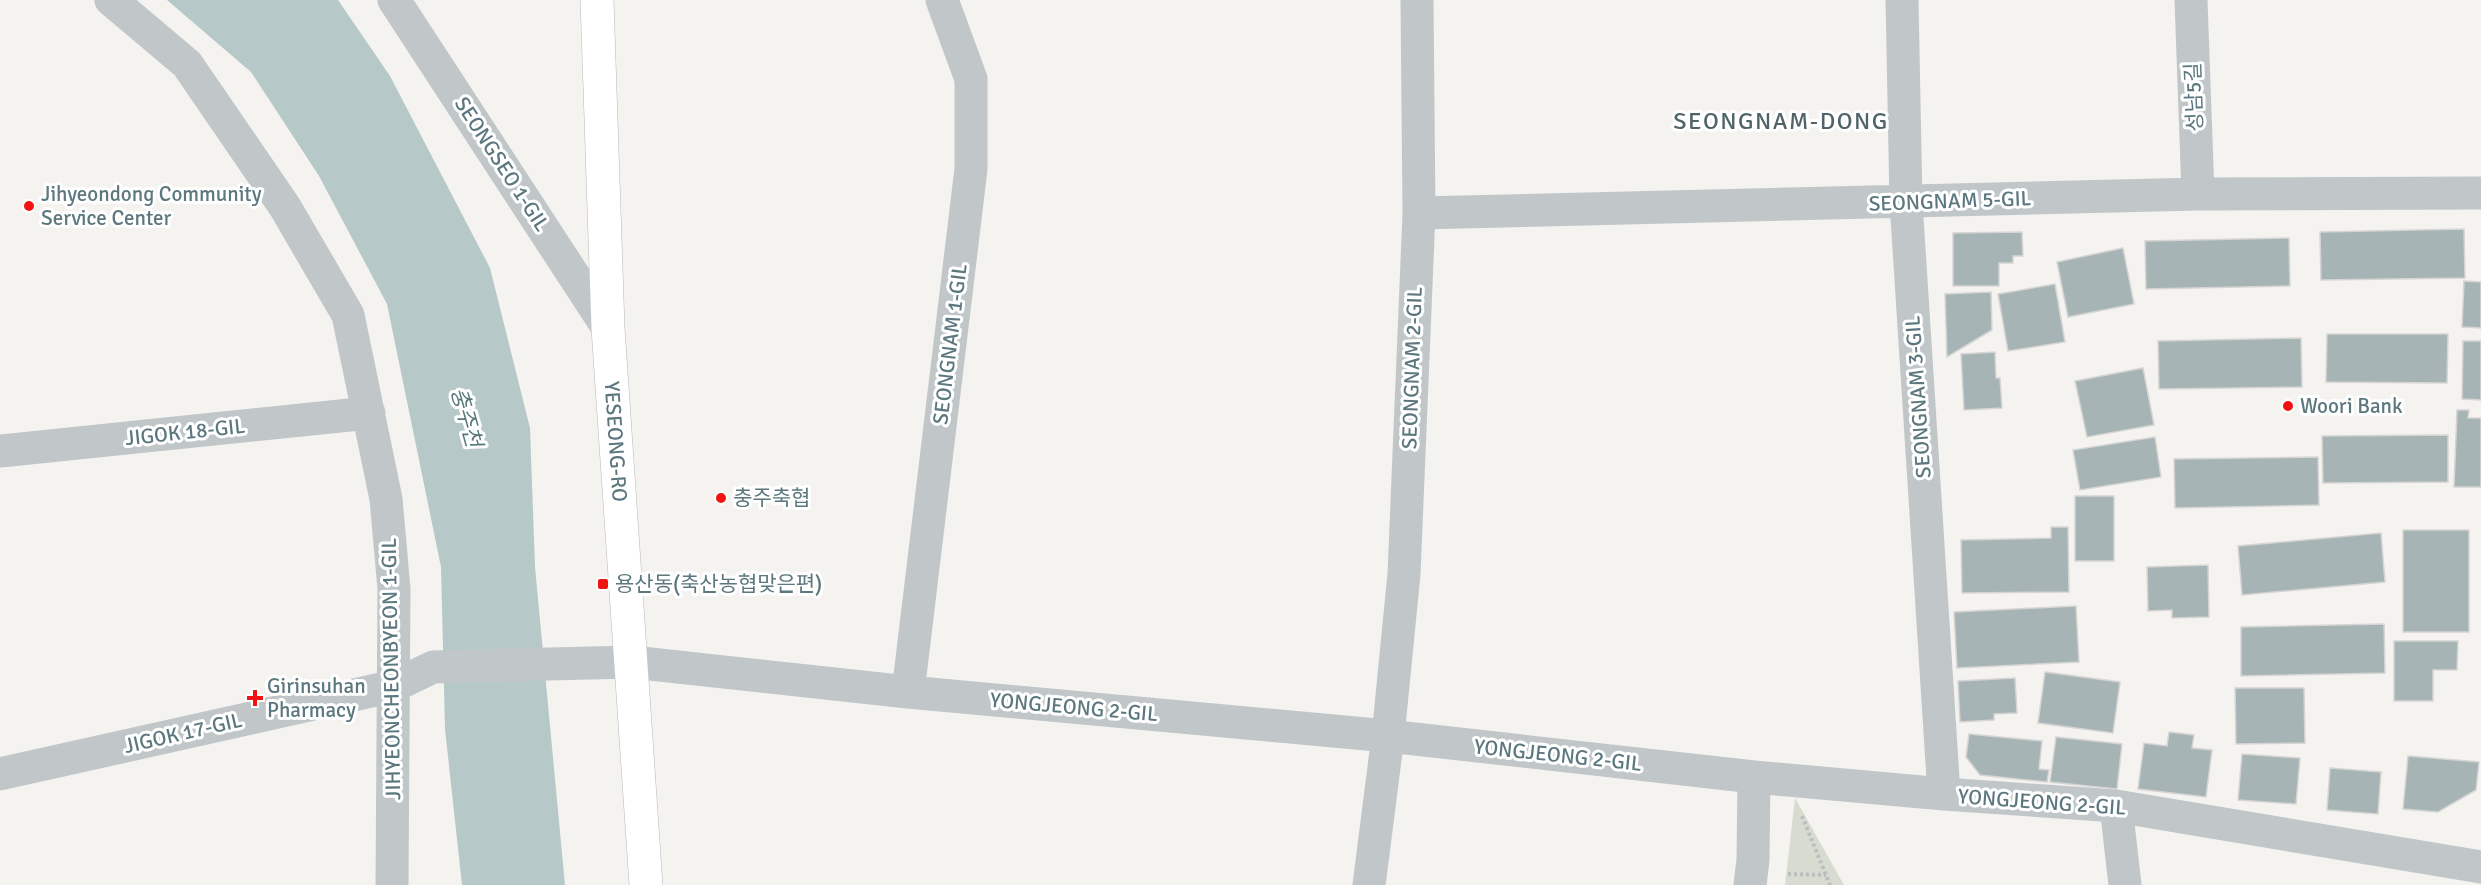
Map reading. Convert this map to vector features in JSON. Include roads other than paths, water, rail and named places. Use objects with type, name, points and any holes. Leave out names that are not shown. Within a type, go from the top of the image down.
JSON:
[{"type":"main road","name":"YESEONG-RO","points":[[597,0],[608,328],[646,885]]},
{"type":"street","name":"JIHYEONCHEONBYEON 1-GIL","points":[[111,0],[187,64],[285,207],[348,315],[387,510],[394,589],[392,885]]},
{"type":"street","name":"SEONGSEO 1-GIL","points":[[394,0],[608,328]]},
{"type":"street","name":"SEONGNAM 1-GIL","points":[[908,692],[971,169],[971,79],[942,0]]},
{"type":"street","name":"SEONGNAM 2-GIL","points":[[1369,885],[1388,736],[1404,574],[1419,213],[1417,0]]},
{"type":"street","name":"SEONGNAM 3-GIL","points":[[1902,0],[1906,202],[1944,794]]},
{"type":"street","name":"성남5길","points":[[2191,0],[2198,194]]},
{"type":"street","name":"SEONGNAM 5-GIL","points":[[1419,213],[2198,194],[2481,193]]},
{"type":"street","name":"JIGOK 18-GIL","points":[[0,451],[369,413]]},
{"type":"street","name":"YONGJEONG 2-GIL","points":[[433,667],[632,662],[908,692],[1388,736],[1754,777],[2116,806],[2481,867]]},
{"type":"street","name":"JIGOK 17-GIL","points":[[0,774],[394,686],[433,667]]},
{"type":"street","points":[[1750,885],[1753,860],[1754,777]]},
{"type":"street","points":[[2116,806],[2125,885]]},
{"type":"water","name":"충주천","points":[[167,0],[338,0],[390,76],[490,268],[530,428],[535,567],[565,885],[462,885],[445,729],[441,567],[387,304],[319,176],[251,72]]},
{"type":"place","name":"Jihyeondong Community Service Center","points":[[29,206]]},
{"type":"place","name":"Woori Bank","points":[[2288,406]]},
{"type":"place","name":"충주축협","points":[[721,498]]},
{"type":"place","name":"용산동(축산농협맞은편)","points":[[603,584]]},
{"type":"place","name":"Girinsuhan Pharmacy","points":[[255,698]]},
{"type":"district","name":"SEONGNAM-DONG","points":[[1781,121]]}]
